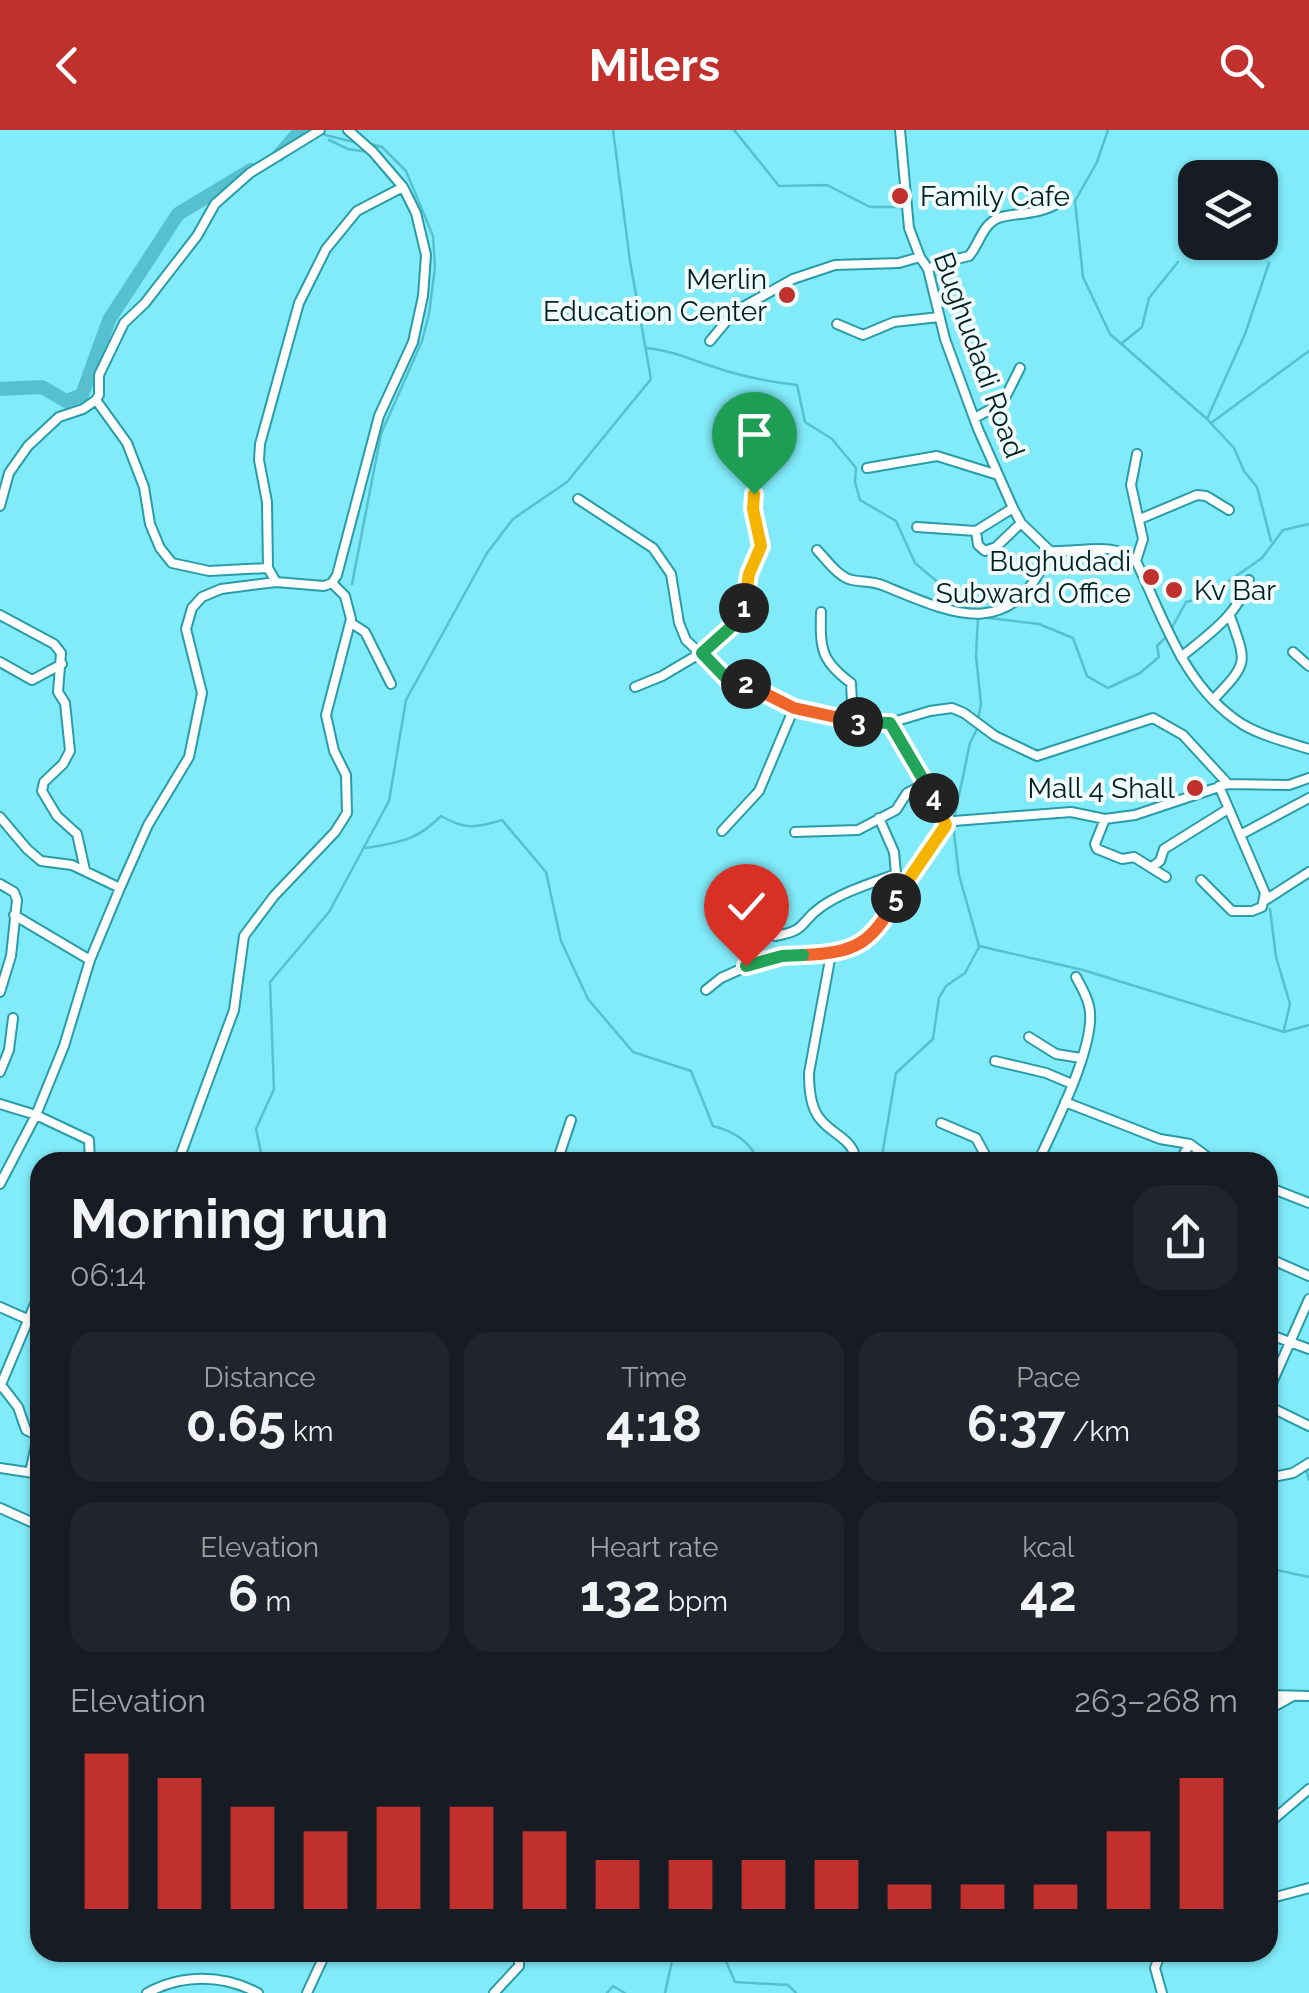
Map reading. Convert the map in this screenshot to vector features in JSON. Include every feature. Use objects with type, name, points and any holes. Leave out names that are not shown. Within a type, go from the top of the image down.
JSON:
[{"type":"street","points":[[0,506],[9,473],[28,446],[49,424],[96,400],[99,375],[124,323],[145,304],[197,236],[215,204],[250,173],[320,130]]},
{"type":"street","points":[[0,1184],[36,1114],[64,1046],[90,960],[148,824],[190,757],[202,693],[186,629],[192,608],[210,592],[276,582],[324,586],[337,575],[379,416],[412,342],[423,296],[426,255],[423,235],[402,187],[373,152],[348,130]]},
{"type":"street","name":"Bughudadi Road","points":[[900,130],[909,228],[928,269],[939,317],[975,418],[1013,508],[1021,522],[1050,550]]},
{"type":"street","points":[[276,582],[268,568],[267,502],[260,444],[299,303],[326,249],[349,217],[402,187]]},
{"type":"street","points":[[928,269],[969,256],[992,221],[1039,214],[1058,203]]},
{"type":"street","points":[[710,341],[734,312],[792,278],[835,265],[899,263],[920,257]]},
{"type":"street","points":[[837,324],[862,335],[894,322],[939,317]]},
{"type":"street","points":[[975,418],[1003,402],[1020,368]]},
{"type":"street","points":[[96,400],[127,444],[144,487],[150,524],[160,548],[172,563],[209,572],[268,568]]},
{"type":"street","points":[[1136,561],[1143,539],[1130,485],[1138,454]]},
{"type":"street","points":[[867,468],[937,456],[998,475]]},
{"type":"street","points":[[635,687],[702,653],[743,611],[749,574],[761,546],[754,494]]},
{"type":"street","points":[[1140,519],[1197,495],[1229,510]]},
{"type":"street","points":[[578,499],[642,539],[663,560],[676,587],[682,631],[728,680],[760,688],[794,708],[853,721],[890,723],[952,708],[994,736],[1037,756],[1153,718],[1183,735],[1223,785],[1228,810],[1265,893],[1262,907],[1252,912],[1232,911],[1201,880]]},
{"type":"street","points":[[918,526],[976,531],[1013,508]]},
{"type":"street","points":[[976,531],[978,544],[986,552],[1021,522]]},
{"type":"street","points":[[817,550],[850,580],[876,582],[930,606],[986,615],[1003,608],[1033,583],[1050,550],[1115,548],[1127,552],[1136,561],[1168,634],[1213,700],[1244,724],[1309,748]]},
{"type":"street","points":[[1182,657],[1230,616],[1249,580]]},
{"type":"street","points":[[181,1152],[234,1010],[244,936],[347,813],[346,775],[334,751],[326,715],[351,623],[345,596],[332,583]]},
{"type":"street","points":[[821,612],[823,650],[830,668],[851,683],[853,721]]},
{"type":"street","points":[[0,615],[54,644],[61,653],[58,692],[65,703],[70,752],[42,786],[52,810],[77,834],[85,870]]},
{"type":"street","points":[[1213,700],[1243,662],[1244,654],[1230,616]]},
{"type":"street","points":[[351,623],[365,632],[390,684]]},
{"type":"street","points":[[1293,652],[1309,666]]},
{"type":"street","points":[[0,662],[32,680],[62,664]]},
{"type":"street","points":[[722,831],[759,791],[794,708]]},
{"type":"street","points":[[890,723],[942,810],[946,825]]},
{"type":"street","points":[[706,990],[721,978],[763,960],[831,954],[852,948],[876,932],[905,881],[946,825],[982,816],[1071,812],[1104,819],[1135,815],[1223,785],[1308,780]]},
{"type":"street","points":[[795,832],[851,832],[896,810],[905,795],[924,784]]},
{"type":"street","points":[[1240,835],[1309,798]]},
{"type":"street","points":[[1152,866],[1160,861],[1164,849],[1228,810]]},
{"type":"street","points":[[0,816],[26,849],[41,861],[56,861],[85,870],[120,888]]},
{"type":"street","points":[[880,818],[894,852],[896,874],[905,881]]},
{"type":"street","points":[[1104,819],[1097,848],[1122,858],[1134,858],[1166,878]]},
{"type":"street","points":[[1264,901],[1309,872]]},
{"type":"street","points":[[775,936],[796,932],[826,904],[896,874]]},
{"type":"street","points":[[0,884],[14,892],[17,900],[11,956],[0,992]]},
{"type":"street","points":[[14,915],[90,960]]},
{"type":"street","points":[[831,954],[809,1072],[810,1089],[821,1120],[852,1145],[854,1152]]},
{"type":"street","points":[[1043,1152],[1066,1102],[1091,1018],[1089,1003],[1076,978]]},
{"type":"street","points":[[0,1072],[9,1050],[14,1018]]},
{"type":"street","points":[[1029,1037],[1056,1054],[1081,1058]]},
{"type":"street","points":[[995,1061],[1046,1072],[1072,1084]]},
{"type":"street","points":[[1066,1102],[1160,1139],[1190,1144],[1201,1152]]},
{"type":"street","points":[[0,1104],[36,1114],[88,1140],[89,1152]]},
{"type":"street","points":[[559,1152],[570,1120]]},
{"type":"street","points":[[941,1123],[980,1141],[985,1152]]},
{"type":"street","points":[[1185,1152],[1190,1144]]},
{"type":"street","points":[[1278,1191],[1309,1202]]},
{"type":"street","points":[[1278,1262],[1309,1276]]},
{"type":"street","points":[[1278,1369],[1309,1300]]},
{"type":"street","points":[[0,1307],[27,1320]]},
{"type":"street","points":[[30,1314],[0,1386],[18,1406],[30,1432]]},
{"type":"street","points":[[1278,1338],[1309,1349]]},
{"type":"street","points":[[1278,1411],[1309,1426]]},
{"type":"street","points":[[1278,1478],[1309,1464]]},
{"type":"street","points":[[0,1468],[30,1472]]},
{"type":"street","points":[[0,1508],[30,1522]]},
{"type":"street","points":[[1278,1695],[1309,1696]]},
{"type":"street","points":[[1278,1704],[1293,1696]]},
{"type":"street","points":[[1278,1815],[1309,1789]]},
{"type":"street","points":[[1278,1897],[1309,1888]]},
{"type":"street","points":[[308,1993],[322,1962]]},
{"type":"street","points":[[494,1993],[519,1962]]},
{"type":"street","points":[[1157,1962],[1154,1968],[1162,1993]]},
{"type":"street","points":[[146,1993],[175,1980],[214,1979],[232,1981],[258,1993]]},
{"type":"waterway","points":[[279,155],[301,130]]},
{"type":"waterway","points":[[261,1152],[256,1129],[274,1089],[270,982],[329,912],[389,801],[406,700],[487,553],[513,519],[567,482],[651,379],[613,130]]},
{"type":"waterway","points":[[734,130],[779,186],[827,185],[870,207],[905,207]]},
{"type":"waterway","points":[[1108,130],[1097,162],[1075,201],[1083,277],[1110,334],[1207,419],[1234,448],[1244,471],[1257,487],[1271,541]]},
{"type":"waterway","points":[[323,132],[362,144]]},
{"type":"waterway","points":[[329,140],[348,149],[368,152]]},
{"type":"waterway","points":[[352,584],[381,434],[422,341],[435,267],[433,236],[406,171],[382,147],[370,144]]},
{"type":"waterway","points":[[0,389],[42,387],[66,401],[82,395],[109,320],[178,214],[251,170]]},
{"type":"waterway","points":[[1121,344],[1142,327],[1149,298],[1178,262]]},
{"type":"waterway","points":[[1207,419],[1245,334],[1269,263]]},
{"type":"waterway","points":[[647,348],[747,377],[797,385],[805,422],[832,439],[856,468],[860,500],[896,521],[915,563],[971,610]]},
{"type":"waterway","points":[[1211,423],[1309,351]]},
{"type":"waterway","points":[[358,482],[375,417]]},
{"type":"waterway","points":[[981,617],[1039,624],[1073,638],[1087,676],[1108,688],[1140,673],[1159,657],[1157,646],[1168,635],[1186,602],[1206,597],[1262,558],[1283,530],[1309,524]]},
{"type":"waterway","points":[[978,618],[978,720]]},
{"type":"waterway","points":[[978,727],[970,743],[953,824],[959,875],[979,946],[1083,970],[1284,1032],[1309,1025]]},
{"type":"waterway","points":[[366,848],[407,839],[441,816],[471,826],[502,820],[546,872],[561,941],[588,999],[633,1052],[691,1071],[713,1126],[740,1138],[753,1152]]},
{"type":"waterway","points":[[1270,909],[1276,957],[1290,1004],[1284,1030]]},
{"type":"waterway","points":[[883,1152],[896,1073],[933,1039],[939,998],[946,986],[965,973],[979,947]]},
{"type":"waterway","points":[[1299,1417],[1309,1421]]},
{"type":"waterway","points":[[1306,1470],[1309,1480]]},
{"type":"waterway","points":[[1278,1570],[1309,1577]]},
{"type":"waterway","points":[[665,1993],[672,1962]]},
{"type":"waterway","points":[[726,1962],[735,1982],[788,1985],[796,1993]]},
{"type":"waterway","points":[[607,1993],[613,1986],[625,1993]]},
{"type":"place","name":"Family Cafe","points":[[900,196]]},
{"type":"place","name":"Merlin Education Center","points":[[787,295]]},
{"type":"place","name":"Bughudadi Subward Office","points":[[1151,577]]},
{"type":"place","name":"Kv Bar","points":[[1174,590]]},
{"type":"place","name":"Mall 4 Shall","points":[[1195,788]]},
{"type":"route","points":[[746,966],[782,956],[831,954],[870,938],[946,825],[942,810],[911,764],[890,723],[853,721],[794,708],[760,688],[728,680],[702,653],[743,611],[749,574],[761,546],[754,494]]}]
